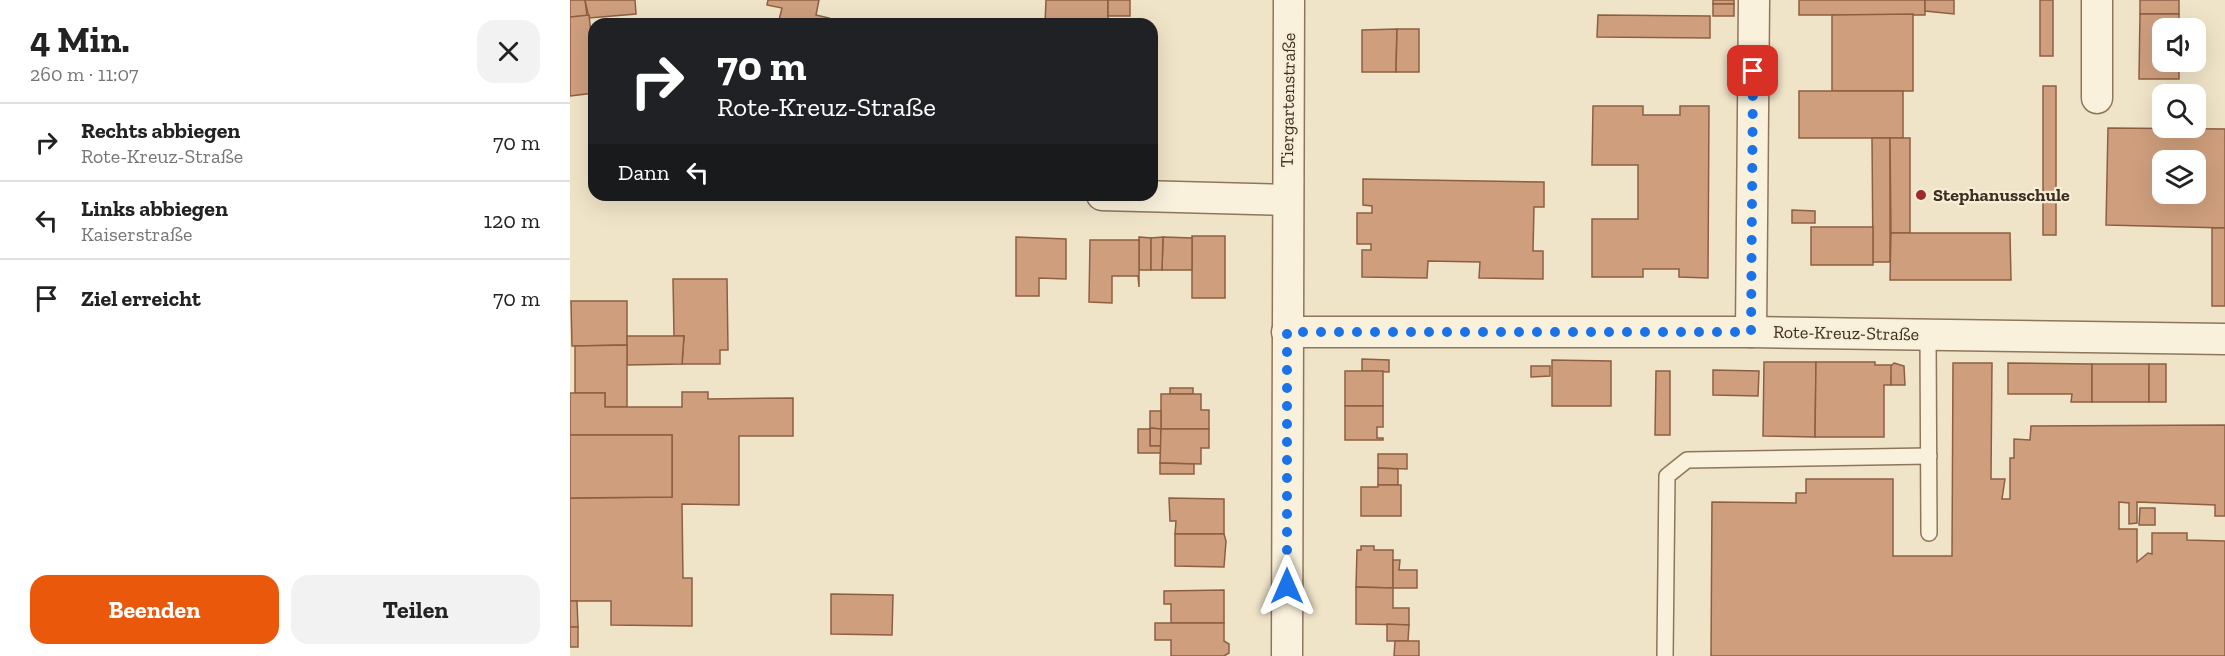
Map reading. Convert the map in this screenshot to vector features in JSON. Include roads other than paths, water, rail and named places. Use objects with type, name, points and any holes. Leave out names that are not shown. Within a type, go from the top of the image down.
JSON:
[{"type":"street","name":"Tiergartenstraße","points":[[1287,656],[1289,0]]},
{"type":"street","points":[[1751,332],[1754,0]]},
{"type":"street","points":[[2097,0],[2097,98]]},
{"type":"street","points":[[1158,197],[1287,200]]},
{"type":"street","name":"Rote-Kreuz-Straße","points":[[1287,332],[1751,332],[2225,339]]},
{"type":"lane","points":[[1928,334],[1929,533]]},
{"type":"lane","points":[[1665,656],[1667,476],[1687,460],[1929,456]]},
{"type":"place","name":"Stephanusschule","points":[[1921,195]]}]
